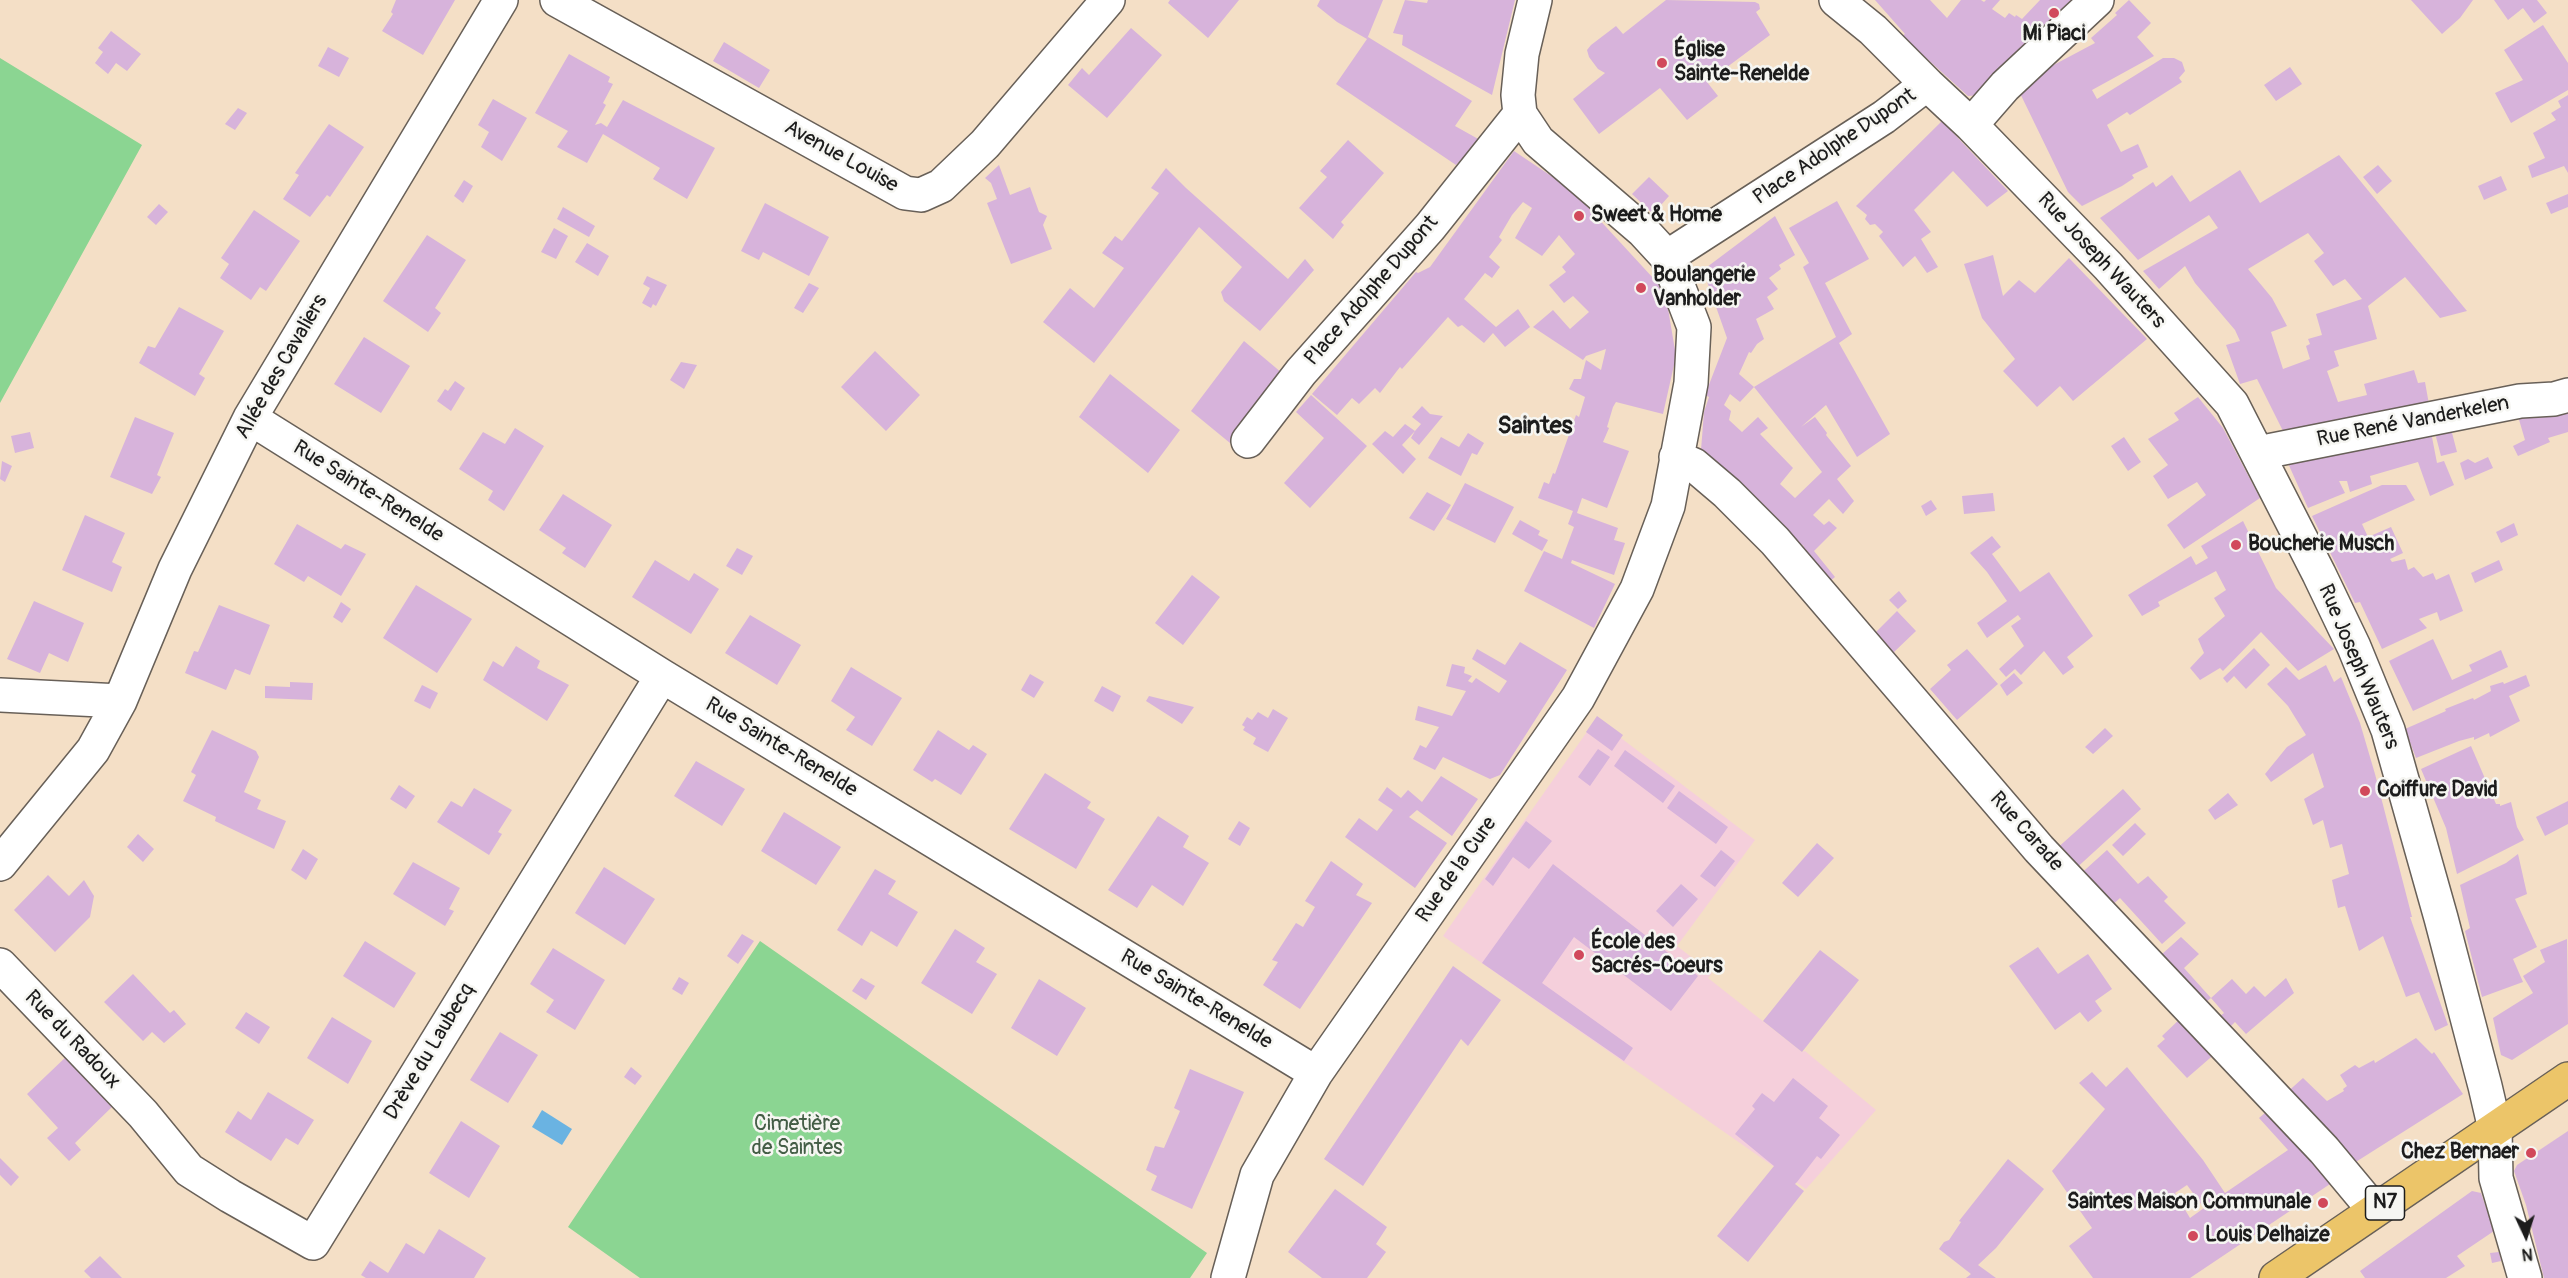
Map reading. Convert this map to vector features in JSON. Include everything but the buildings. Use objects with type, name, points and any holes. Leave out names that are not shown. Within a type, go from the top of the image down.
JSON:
[{"type":"main road","name":"N7","points":[[2276,1278],[2568,1080]]},
{"type":"street","name":"Allée des Cavaliers","points":[[0,864],[93,750],[120,701],[175,569],[249,418],[501,0]]},
{"type":"street","name":"Avenue Louise","points":[[556,0],[905,193],[921,195],[941,186],[985,144],[1108,0]]},
{"type":"street","points":[[1535,0],[1522,54],[1518,96],[1520,114],[1538,141],[1643,231],[1667,257],[1694,327],[1691,383],[1676,458]]},
{"type":"street","name":"Place Adolphe Dupont","points":[[1667,257],[1884,117],[1927,84],[1873,30],[1836,0]]},
{"type":"street","points":[[1971,125],[2004,86],[2097,0]]},
{"type":"street","name":"Rue Joseph Wauters","points":[[1927,84],[1971,125],[2108,266],[2232,404],[2258,453],[2354,646],[2388,730],[2441,918],[2494,1129],[2496,1178],[2525,1278]]},
{"type":"street","name":"Place Adolphe Dupont","points":[[1248,441],[1301,372],[1430,227],[1520,114]]},
{"type":"street","name":"Rue René Vanderkelen","points":[[2258,453],[2520,401],[2554,399],[2568,395]]},
{"type":"street","name":"Rue Sainte-Renelde","points":[[249,418],[662,676],[1316,1073]]},
{"type":"street","name":"Rue Carade","points":[[1676,458],[1694,465],[1775,541],[2032,841],[2324,1150],[2374,1210]]},
{"type":"street","name":"Rue de la Cure","points":[[1228,1278],[1257,1175],[1316,1073],[1578,698],[1637,589],[1668,506],[1676,458]]},
{"type":"street","name":"Drève du Laubecq","points":[[143,1114],[189,1170],[313,1243],[662,676]]},
{"type":"street","points":[[0,694],[120,701]]},
{"type":"street","name":"Rue du Radoux","points":[[0,965],[143,1114]]},
{"type":"shaded area","name":"École des Sacrés-Coeurs","points":[[1596,719],[1755,840],[1677,946],[1712,973],[1708,978],[1802,1052],[1805,1051],[1876,1110],[1806,1189],[1443,936]]},
{"type":"green space","points":[[0,58],[142,145],[0,403]]},
{"type":"green space","name":"Cimetière de Saintes","points":[[760,941],[1207,1253],[1190,1278],[640,1278],[568,1227]]},
{"type":"water","points":[[542,1110],[572,1129],[562,1145],[532,1127]]},
{"type":"place","name":"Mi Piaci","points":[[2054,13]]},
{"type":"place","name":"Église Sainte-Renelde","points":[[1662,63]]},
{"type":"place","name":"Sweet & Home","points":[[1579,216]]},
{"type":"place","name":"Boulangerie Vanholder","points":[[1641,288]]},
{"type":"place","name":"Boucherie Musch","points":[[2236,545]]},
{"type":"place","name":"Coiffure David","points":[[2365,791]]},
{"type":"place","name":"École des Sacrés-Coeurs","points":[[1579,955]]},
{"type":"place","name":"Chez Bernaer","points":[[2531,1153]]},
{"type":"place","name":"Saintes Maison Communale","points":[[2323,1203]]},
{"type":"place","name":"Louis Delhaize","points":[[2193,1236]]},
{"type":"district","name":"Saintes","points":[[1535,427]]}]
